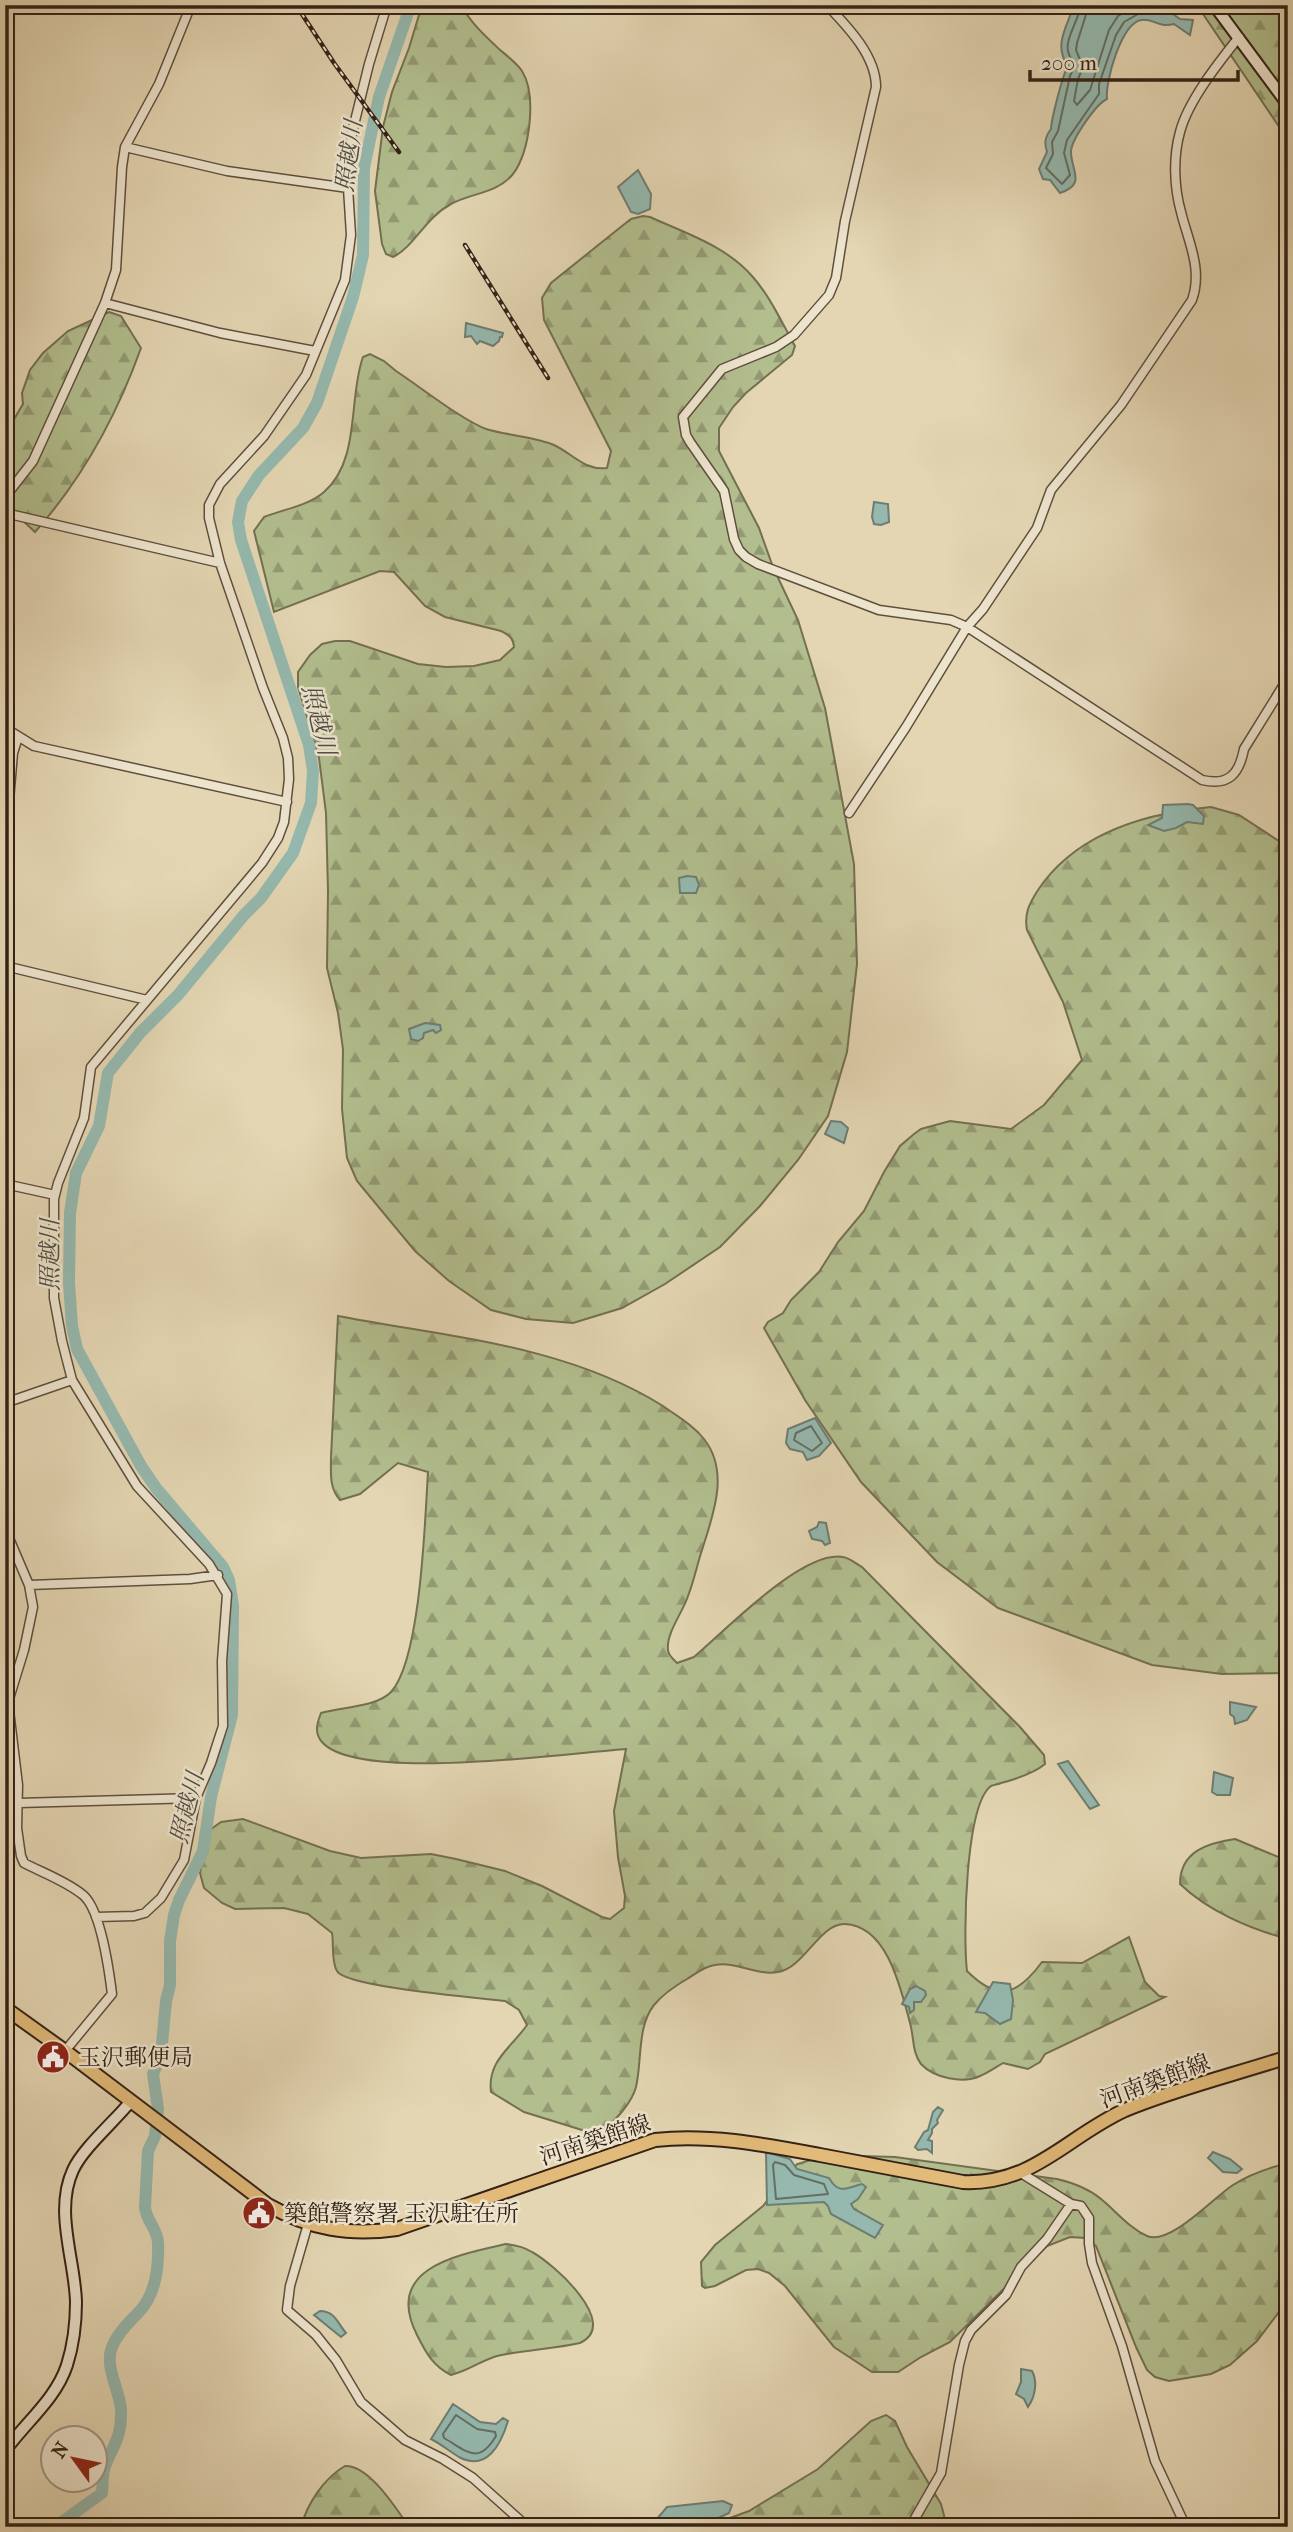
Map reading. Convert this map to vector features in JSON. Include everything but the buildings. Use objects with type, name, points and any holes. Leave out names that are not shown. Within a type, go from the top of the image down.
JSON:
[{"type":"main road","name":"河南築館線","points":[[5,2008],[65,2050],[257,2197],[289,2217],[347,2232],[397,2229],[643,2144],[680,2137],[778,2147],[963,2182],[984,2183],[1021,2173],[1125,2110],[1288,2057]]},
{"type":"street","points":[[5,497],[38,452],[105,303],[116,270],[125,147],[159,83],[191,6],[219,5]]},
{"type":"street","points":[[96,1917],[145,1913],[161,1898],[184,1860],[196,1798],[223,1726],[222,1661],[227,1594],[218,1576],[136,1486],[72,1380],[54,1298],[55,1195],[84,1118],[91,1067],[262,863],[278,838],[284,822],[289,779],[283,738],[220,563],[209,518],[209,505],[212,496],[277,418],[306,374],[345,280],[351,236],[348,188],[352,133],[387,5]]},
{"type":"street","points":[[828,5],[843,22],[876,71],[876,86],[845,221],[836,278],[829,295],[794,335],[776,347],[748,357],[717,373],[687,410],[683,422],[690,442],[724,491],[734,539],[739,550],[758,564],[879,610],[951,620],[967,627],[1202,780],[1217,783],[1227,780],[1242,762],[1244,749],[1288,678]]},
{"type":"street","points":[[1214,5],[1288,105]]},
{"type":"street","points":[[849,813],[967,627],[983,609],[1037,527],[1051,490],[1121,405],[1192,300],[1195,292],[1196,258],[1180,211],[1176,185],[1180,130],[1194,103],[1239,37]]},
{"type":"street","points":[[125,147],[228,171],[348,188]]},
{"type":"street","points":[[105,303],[220,333],[315,351]]},
{"type":"street","points":[[5,513],[220,563]]},
{"type":"street","points":[[5,728],[34,746],[47,750],[287,802]]},
{"type":"street","points":[[5,847],[13,753],[18,737]]},
{"type":"street","points":[[5,966],[147,1000]]},
{"type":"street","points":[[5,1184],[55,1195]]},
{"type":"street","points":[[5,1403],[72,1380]]},
{"type":"street","points":[[5,1529],[29,1585],[33,1607],[31,1625],[8,1702],[15,1745],[19,1803],[17,1828],[21,1856],[24,1863],[82,1894],[90,1902],[96,1917],[112,1994],[65,2050]]},
{"type":"street","points":[[29,1585],[218,1576]]},
{"type":"street","points":[[19,1803],[196,1798]]},
{"type":"street","points":[[5,2452],[51,2396],[67,2366],[76,2302],[67,2236],[67,2200],[72,2172],[80,2160],[136,2104]]},
{"type":"street","points":[[1021,2173],[1071,2204],[1081,2206],[1089,2218],[1092,2263],[1122,2346],[1155,2461],[1186,2527]]},
{"type":"street","points":[[910,2527],[941,2473],[965,2342],[971,2330],[1006,2295],[1021,2267],[1047,2239],[1071,2204]]},
{"type":"street","points":[[308,2224],[290,2286],[287,2310],[316,2335],[337,2360],[361,2402],[405,2441],[443,2459],[473,2478],[521,2521],[523,2527]]},
{"type":"green space","points":[[422,5],[461,5],[478,28],[517,65],[527,81],[530,124],[519,165],[507,180],[442,210],[393,257],[386,254],[382,244],[375,191],[383,127]]},
{"type":"green space","points":[[1197,5],[1288,5],[1288,140],[1201,11]]},
{"type":"green space","points":[[643,216],[718,248],[742,266],[764,292],[795,346],[792,355],[733,407],[719,428],[719,451],[759,528],[773,567],[798,620],[825,708],[854,864],[857,964],[847,1052],[828,1116],[798,1160],[760,1206],[720,1247],[665,1284],[622,1308],[573,1323],[526,1319],[491,1310],[449,1281],[415,1251],[357,1181],[347,1158],[342,1109],[343,1049],[327,968],[326,813],[319,758],[298,687],[298,672],[310,655],[322,644],[335,641],[350,641],[418,664],[446,667],[474,666],[500,660],[514,647],[513,641],[501,631],[445,617],[425,606],[394,572],[380,571],[274,612],[254,531],[264,517],[311,501],[336,479],[349,446],[363,357],[370,354],[476,425],[546,442],[592,467],[607,468],[611,451],[544,320],[542,298],[551,283],[631,219]]},
{"type":"green space","points":[[109,312],[121,316],[141,348],[121,398],[97,445],[68,490],[35,532],[5,504],[5,427],[10,426],[23,404],[22,393],[30,370],[43,353],[68,331]]},
{"type":"green space","points":[[1211,807],[1239,815],[1288,847],[1288,1673],[1222,1674],[1152,1665],[998,1608],[937,1562],[861,1482],[805,1400],[764,1328],[768,1322],[783,1313],[791,1300],[819,1272],[838,1242],[864,1211],[900,1146],[914,1134],[921,1129],[950,1121],[1011,1129],[1044,1105],[1082,1060],[1063,1002],[1027,930],[1026,919],[1030,905],[1054,870],[1092,840],[1114,829],[1162,814]]},
{"type":"green space","points":[[338,1316],[547,1356],[626,1385],[690,1425],[712,1452],[718,1479],[717,1494],[690,1590],[668,1643],[671,1657],[677,1663],[694,1657],[765,1595],[807,1566],[826,1558],[843,1557],[862,1567],[1020,1727],[1044,1755],[1045,1764],[1040,1768],[991,1786],[982,1798],[971,1844],[968,1873],[965,1931],[967,1971],[988,1987],[1007,1991],[1024,1982],[1042,1962],[1082,1963],[1129,1937],[1145,1982],[1159,1996],[1165,1997],[1045,2054],[1040,2062],[1028,2069],[1003,2063],[973,2078],[949,2078],[933,2073],[918,2060],[897,1978],[882,1948],[860,1927],[845,1924],[836,1926],[787,1969],[770,1973],[723,1964],[711,1966],[661,1997],[645,2023],[638,2077],[631,2100],[601,2133],[582,2130],[524,2112],[491,2092],[496,2063],[527,2025],[519,2010],[505,2001],[387,1987],[346,1977],[335,1967],[332,1933],[308,1914],[284,1908],[235,1909],[222,1903],[204,1888],[200,1873],[207,1832],[221,1822],[243,1819],[330,1851],[361,1858],[431,1854],[505,1871],[610,1919],[624,1908],[625,1896],[614,1811],[626,1749],[514,1759],[419,1763],[376,1761],[343,1754],[319,1739],[317,1728],[321,1713],[377,1701],[391,1692],[401,1675],[409,1650],[420,1587],[428,1472],[398,1463],[360,1494],[340,1500],[336,1495],[331,1469]]},
{"type":"green space","points":[[1235,1839],[1288,1861],[1288,1939],[1230,1918],[1203,1903],[1180,1884],[1181,1873],[1190,1856],[1206,1846]]},
{"type":"green space","points":[[828,2155],[895,2157],[1057,2179],[1091,2192],[1134,2229],[1147,2236],[1157,2237],[1191,2219],[1239,2181],[1288,2163],[1288,2300],[1257,2341],[1230,2365],[1211,2374],[1169,2381],[1155,2377],[1147,2370],[1136,2347],[1096,2246],[1086,2238],[1070,2237],[1047,2246],[950,2342],[898,2372],[872,2372],[834,2347],[785,2286],[769,2273],[758,2269],[746,2270],[715,2286],[702,2286],[701,2262],[715,2245],[763,2206],[797,2164]]},
{"type":"green space","points":[[506,2244],[532,2252],[568,2281],[589,2309],[593,2322],[591,2334],[580,2343],[497,2356],[451,2375],[435,2363],[420,2342],[409,2312],[410,2294],[417,2280],[430,2268],[467,2253]]},
{"type":"green space","points":[[886,2415],[895,2421],[907,2447],[941,2504],[947,2527],[680,2527],[722,2521],[749,2511],[818,2469],[871,2421]]},
{"type":"green space","points":[[345,2466],[363,2472],[372,2480],[409,2527],[301,2527],[317,2492],[330,2477]]},
{"type":"water","points":[[1074,5],[1160,5],[1180,19],[1193,20],[1190,35],[1174,24],[1164,25],[1145,20],[1134,24],[1127,32],[1112,68],[1107,99],[1084,123],[1072,147],[1076,177],[1073,186],[1060,193],[1050,180],[1043,179],[1039,169],[1047,152],[1047,135],[1068,66],[1061,43]]},
{"type":"water","points":[[638,170],[651,194],[650,209],[638,214],[631,212],[618,187]]},
{"type":"water","points":[[466,323],[503,333],[502,337],[493,346],[480,341],[477,344],[471,336],[465,337]]},
{"type":"water","points":[[874,502],[888,504],[889,522],[874,524]]},
{"type":"water","points":[[1163,805],[1193,805],[1204,816],[1203,824],[1187,822],[1164,831],[1148,825],[1162,818]]},
{"type":"water","points":[[696,877],[699,885],[696,893],[680,893],[679,878]]},
{"type":"water","points":[[425,1023],[440,1025],[441,1030],[424,1033],[423,1038],[418,1041],[411,1039],[409,1029]]},
{"type":"water","points":[[831,1121],[841,1122],[848,1128],[844,1143],[825,1134]]},
{"type":"water","points":[[815,1418],[831,1443],[819,1456],[807,1460],[803,1452],[790,1449],[786,1443],[788,1429]]},
{"type":"water","points":[[819,1522],[826,1523],[830,1543],[825,1545],[822,1541],[812,1539],[809,1531],[817,1527]]},
{"type":"water","points":[[1230,1702],[1256,1707],[1247,1720],[1235,1724],[1234,1717],[1230,1714]]},
{"type":"water","points":[[1068,1761],[1099,1805],[1090,1809],[1058,1764]]},
{"type":"water","points":[[1214,1772],[1233,1778],[1230,1795],[1217,1795],[1212,1792]]},
{"type":"water","points":[[993,1982],[1010,1984],[1013,2000],[1011,2019],[1000,2024],[985,2013],[976,2012]]},
{"type":"water","points":[[916,1986],[925,1991],[926,1995],[921,2002],[914,2002],[914,2010],[910,2013],[909,2007],[902,2004],[910,1989]]},
{"type":"water","points":[[938,2107],[943,2110],[928,2140],[932,2141],[932,2153],[927,2149],[918,2150],[915,2147],[928,2130],[933,2112]]},
{"type":"water","points":[[766,2152],[790,2159],[797,2169],[829,2178],[836,2187],[847,2188],[862,2184],[866,2187],[851,2204],[854,2209],[883,2225],[875,2238],[831,2214],[824,2202],[767,2205]]},
{"type":"water","points":[[1213,2152],[1230,2159],[1242,2169],[1237,2173],[1223,2172],[1208,2158]]},
{"type":"water","points":[[320,2311],[333,2316],[346,2333],[341,2337],[314,2315]]},
{"type":"water","points":[[1021,2369],[1032,2371],[1035,2380],[1034,2394],[1028,2407],[1024,2399],[1016,2394],[1021,2382]]},
{"type":"water","points":[[453,2404],[480,2422],[496,2424],[503,2418],[508,2421],[497,2446],[485,2458],[469,2461],[431,2439]]},
{"type":"water","points":[[723,2501],[732,2505],[729,2513],[699,2527],[650,2527],[667,2507]]},
{"type":"waterway","name":"照越川","points":[[55,2527],[102,2493],[104,2469],[117,2440],[121,2419],[110,2354],[120,2333],[149,2298],[155,2280],[158,2242],[145,2207],[148,2151],[155,2136],[158,2109],[153,2074],[161,2055],[170,1985],[170,1941],[179,1900],[203,1851],[211,1797],[232,1715],[233,1606],[229,1580],[223,1567],[156,1488],[141,1466],[77,1349],[72,1326],[69,1283],[70,1213],[76,1173],[99,1126],[108,1073],[140,1033],[178,995],[261,898],[293,853],[311,803],[313,771],[309,745],[241,540],[238,522],[242,501],[259,475],[303,428],[317,403],[353,297],[363,255],[364,168],[379,97],[413,5]]},
{"type":"railway","points":[[296,5],[334,63],[399,152]]},
{"type":"railway","points":[[465,245],[548,378]]},
{"type":"place","name":"玉沢郵便局","points":[[53,2057]]},
{"type":"place","name":"築館警察署 玉沢駐在所","points":[[259,2213]]}]
